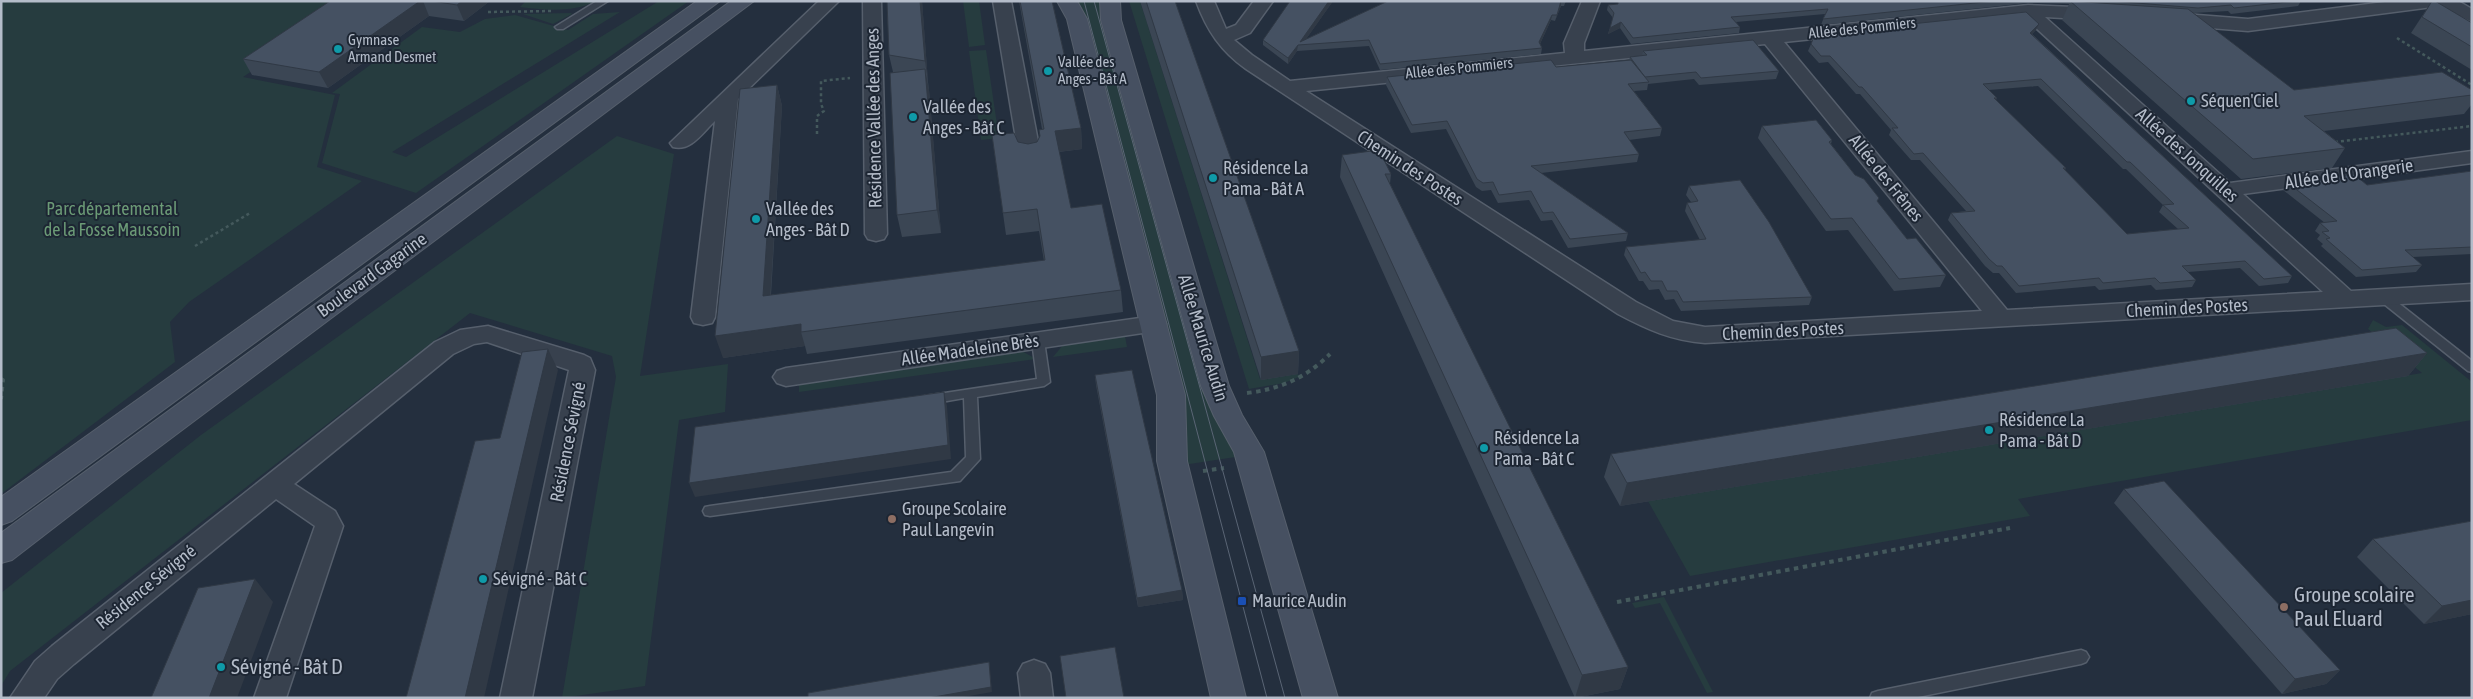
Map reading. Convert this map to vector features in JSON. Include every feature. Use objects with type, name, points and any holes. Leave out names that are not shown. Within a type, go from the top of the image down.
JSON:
[{"type":"street","name":"Boulevard Gagarine","points":[[1,513],[365,249],[556,115],[710,1]]},
{"type":"street","name":"Boulevard Gagarine","points":[[1,551],[135,449],[744,1]]},
{"type":"street","points":[[680,143],[830,1]]},
{"type":"street","name":"Résidence Vallée des Anges","points":[[872,1],[876,234]]},
{"type":"street","points":[[1002,1],[1030,157]]},
{"type":"street","points":[[1067,1],[1077,19],[1171,395],[1172,461],[1229,698]]},
{"type":"street","name":"Allée Maurice Audin","points":[[1110,1],[1111,20],[1219,395],[1228,416],[1249,452],[1321,698]]},
{"type":"street","name":"Chemin des Postes","points":[[1205,1],[1214,25],[1223,38],[1239,54],[1286,87],[1618,302],[1666,329],[1705,335],[2472,292]]},
{"type":"street","points":[[1223,38],[1243,29],[1264,1]]},
{"type":"street","points":[[1574,56],[1574,43],[1591,1]]},
{"type":"street","points":[[2155,18],[2248,25],[2438,1]]},
{"type":"street","points":[[2445,1],[2472,17]]},
{"type":"street","name":"Allée des Pommiers","points":[[1286,87],[2028,11],[2117,15]]},
{"type":"street","name":"Allée des Jonquilles","points":[[2028,11],[2345,299]]},
{"type":"street","name":"Allée des Frênes","points":[[1770,37],[2001,319]]},
{"type":"street","points":[[703,317],[728,98]]},
{"type":"street","name":"Allée de l'Orangerie","points":[[2226,190],[2472,157]]},
{"type":"street","name":"Allée Madeleine Brès","points":[[786,376],[1154,324]]},
{"type":"street","name":"Résidence Sévigné","points":[[26,698],[46,670],[63,655],[274,484],[444,348],[457,340],[480,334],[494,335],[581,364],[582,370],[516,698]]},
{"type":"street","points":[[270,698],[329,526],[325,519],[274,484]]},
{"type":"lane","points":[[560,27],[604,1]]},
{"type":"lane","points":[[2383,296],[2472,368]]},
{"type":"lane","points":[[914,401],[1044,382],[1038,341]]},
{"type":"lane","points":[[710,511],[955,478],[973,459],[970,406],[972,393]]},
{"type":"lane","points":[[1878,698],[2081,657]]},
{"type":"path","points":[[488,12],[588,10]]},
{"type":"path","points":[[2397,38],[2472,85]]},
{"type":"path","points":[[817,134],[817,116],[824,111],[821,104],[822,81],[848,78]]},
{"type":"path","points":[[2326,143],[2472,126]]},
{"type":"path","points":[[195,246],[250,213]]},
{"type":"path","points":[[1219,395],[1251,392],[1294,382],[1316,370],[1330,354]]},
{"type":"path","points":[[1,378],[3,380],[1,399]]},
{"type":"path","points":[[1176,475],[1252,464]]},
{"type":"path","points":[[1617,602],[2010,528]]},
{"type":"green space","name":"Parc départemental de la Fosse Maussoin","points":[[1,1],[355,1],[243,77],[335,95],[317,167],[362,181],[189,302],[170,322],[175,362],[1,494]]},
{"type":"green space","points":[[526,1],[595,1],[587,5],[558,10],[520,7]]},
{"type":"green space","points":[[659,1],[689,1],[416,193],[322,163],[340,94],[332,93],[422,27],[460,32],[485,19],[515,15],[568,30],[593,14],[620,12],[392,152],[406,157]]},
{"type":"green space","points":[[963,1],[979,1],[985,45],[969,47]]},
{"type":"green space","points":[[1073,1],[1104,1],[1242,456],[1183,465]]},
{"type":"green space","points":[[1129,1],[1140,1],[1260,379],[1298,374],[1299,377],[1284,383],[1249,389]]},
{"type":"green space","points":[[571,13],[572,14],[553,24],[523,14]]},
{"type":"green space","points":[[986,50],[999,138],[981,140],[969,51]]},
{"type":"green space","points":[[617,136],[674,154],[640,376],[728,364],[725,412],[679,420],[645,686],[562,698],[616,377],[612,356],[470,313],[10,671],[1,686],[1,593],[201,435]]},
{"type":"green space","points":[[2373,320],[2386,327],[2402,325],[2472,382],[2472,420],[2018,499],[2030,516],[1690,576],[1648,501],[2422,373],[2368,329]]},
{"type":"green space","points":[[1125,336],[1127,347],[1053,357],[1063,345]]},
{"type":"green space","points":[[1022,351],[1036,359],[799,392],[799,382]]},
{"type":"green space","points":[[1664,597],[1713,692],[1707,693],[1660,603],[1635,608],[1632,603]]},
{"type":"building","points":[[330,1],[420,1],[319,72],[243,59]]},
{"type":"building","points":[[432,1],[462,1],[457,5]]},
{"type":"building","points":[[887,1],[920,1],[925,61],[889,55]]},
{"type":"building","points":[[1020,1],[1052,1],[1081,128],[1055,131],[1071,208],[1102,204],[1121,290],[801,332],[801,324],[715,336],[740,89],[777,85],[763,296],[1045,260],[1037,209],[1003,213],[992,135],[1014,133],[1018,142],[1028,144],[1037,142],[1040,136],[1039,130],[1044,129]]},
{"type":"building","name":"Résidence La Pama - Bât A","points":[[1146,1],[1175,1],[1299,351],[1261,357]]},
{"type":"building","points":[[1290,1],[1329,1],[1300,42],[1388,1],[1561,1],[1557,15],[1552,15],[1539,42],[1542,48],[1380,64],[1369,40],[1298,45],[1288,58],[1263,40]]},
{"type":"building","points":[[1618,1],[1994,1],[1823,19],[1828,9],[1731,17],[1740,27],[1633,38],[1621,22],[1610,28],[1614,13],[1608,5],[1618,4]]},
{"type":"building","points":[[2070,1],[2188,9],[2294,90],[2442,72],[2472,90],[2472,95],[2304,116],[2345,148],[2253,159]]},
{"type":"building","points":[[2112,1],[2296,1],[2234,8],[2231,5],[2198,8]]},
{"type":"building","points":[[2432,1],[2472,23],[2472,47],[2422,17]]},
{"type":"building","points":[[2026,12],[2039,24],[2030,33],[2292,276],[2264,279],[2245,261],[2182,266],[2196,280],[2160,283],[2155,278],[2103,283],[2099,278],[2019,286],[2002,266],[1997,266],[1989,259],[1951,213],[1975,211],[1923,153],[1914,154],[1892,128],[1898,128],[1862,87],[1859,87],[1830,56],[1821,56],[1811,44],[1815,34]],"holes":[[[2041,79],[2127,162],[2130,162],[2174,204],[2163,205],[2189,228],[2127,234],[2063,168],[2066,168],[1994,98],[1997,98],[1983,84]]]},
{"type":"building","points":[[1753,40],[1779,71],[1701,78],[1696,72],[1645,77],[1630,57],[1647,55],[1643,51]]},
{"type":"building","points":[[1551,60],[1556,67],[1631,60],[1649,82],[1628,84],[1662,128],[1624,132],[1639,154],[1531,166],[1628,233],[1570,239],[1553,212],[1543,213],[1531,191],[1499,195],[1493,182],[1483,183],[1477,179],[1447,121],[1412,125],[1387,77]]},
{"type":"building","points":[[925,69],[937,210],[897,215],[890,73]]},
{"type":"building","points":[[1816,120],[1832,140],[1829,142],[1855,175],[1864,179],[1879,198],[1877,201],[1907,239],[1916,238],[1946,275],[1899,279],[1852,218],[1831,219],[1762,126]]},
{"type":"building","name":"Résidence La Pama - Bât C","points":[[1379,150],[1391,174],[1385,174],[1628,667],[1582,675],[1342,155]]},
{"type":"building","points":[[2472,171],[2472,247],[2405,250],[2422,265],[2362,270],[2326,239],[2330,238],[2322,232],[2329,231],[2320,223],[2337,221],[2288,183],[2354,174],[2367,185]]},
{"type":"building","points":[[1740,180],[1769,222],[1812,297],[1683,302],[1677,291],[1667,291],[1662,281],[1651,281],[1645,272],[1641,273],[1626,247],[1706,239],[1687,203],[1698,201],[1689,186]]},
{"type":"building","points":[[2396,328],[2427,353],[1627,483],[1611,454]]},
{"type":"building","points":[[548,349],[465,698],[406,698],[475,441],[500,438],[522,352]]},
{"type":"building","points":[[1132,370],[1182,590],[1137,598],[1095,375]]},
{"type":"building","points":[[944,392],[948,445],[689,483],[695,427]]},
{"type":"building","points":[[2164,481],[2340,670],[2295,679],[2124,489]]},
{"type":"building","points":[[2472,521],[2472,600],[2442,606],[2373,539]]},
{"type":"building","points":[[255,579],[209,698],[151,698],[198,588]]},
{"type":"building","points":[[1115,647],[1124,698],[1066,698],[1060,656]]},
{"type":"building","points":[[989,662],[991,687],[928,698],[808,698],[808,693]]},
{"type":"tram line","points":[[1084,1],[1267,698]]},
{"type":"tram line","points":[[1094,1],[1285,698]]},
{"type":"place","name":"Gymnase Armand Desmet","points":[[338,49]]},
{"type":"place","name":"Vallée des Anges - Bât A","points":[[1048,71]]},
{"type":"place","name":"Séquen'Ciel","points":[[2191,101]]},
{"type":"place","name":"Vallée des Anges - Bât C","points":[[913,117]]},
{"type":"place","name":"Résidence La Pama - Bât A","points":[[1213,178]]},
{"type":"place","name":"Vallée des Anges - Bât D","points":[[756,219]]},
{"type":"place","name":"Résidence La Pama - Bât D","points":[[1989,430]]},
{"type":"place","name":"Résidence La Pama - Bât C","points":[[1484,448]]},
{"type":"place","name":"Groupe Scolaire Paul Langevin","points":[[892,519]]},
{"type":"place","name":"Sévigné - Bât C","points":[[483,579]]},
{"type":"place","name":"Maurice Audin","points":[[1242,601]]},
{"type":"place","name":"Groupe scolaire Paul Eluard","points":[[2284,607]]},
{"type":"place","name":"Sévigné - Bât D","points":[[221,667]]}]
